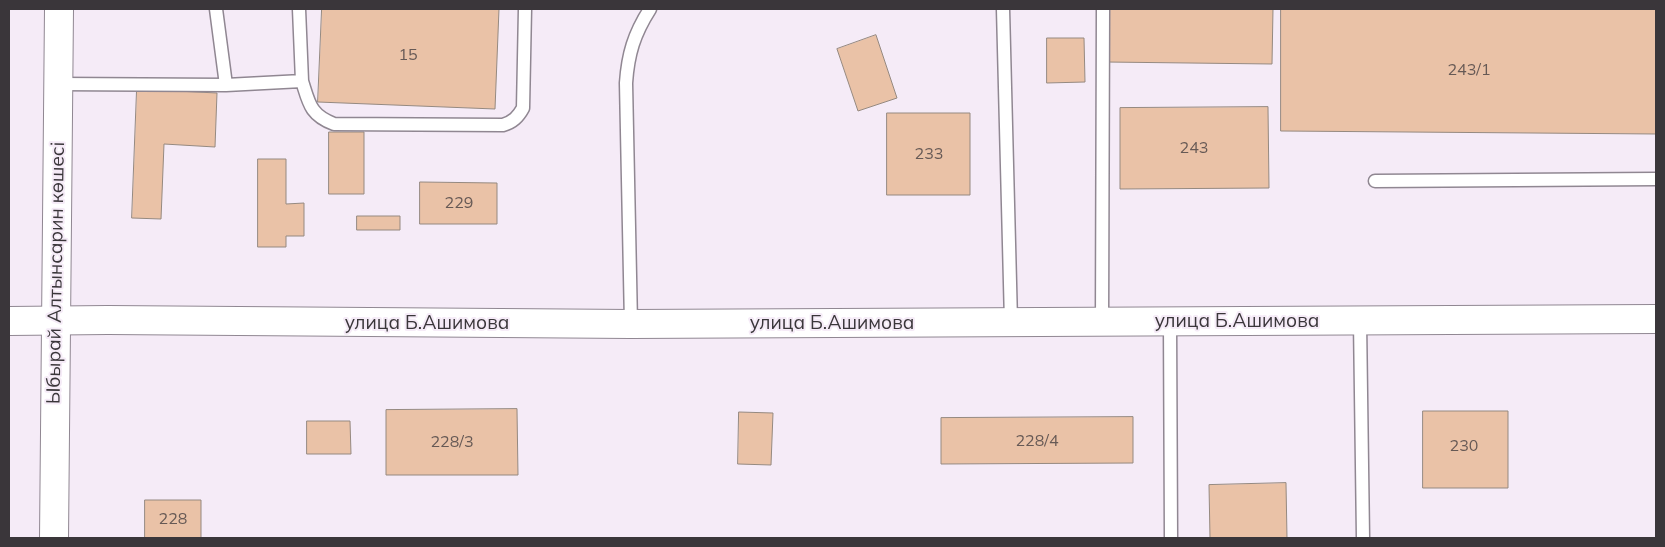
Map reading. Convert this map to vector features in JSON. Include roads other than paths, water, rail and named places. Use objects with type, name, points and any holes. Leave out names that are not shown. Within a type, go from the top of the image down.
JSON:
[{"type":"street","name":"Ыбырай Алтынсарин көшесі","points":[[54,538],[59,9]]},
{"type":"street","name":"улица Б.Ашимова","points":[[9,321],[631,324],[1656,319]]},
{"type":"lane","points":[[216,9],[226,85]]},
{"type":"lane","points":[[299,9],[302,81],[309,104],[314,112],[323,120],[334,124],[503,126],[512,122],[523,108],[525,9]]},
{"type":"lane","points":[[631,324],[626,83],[631,45],[639,26],[650,9]]},
{"type":"lane","points":[[1003,9],[1010,322]]},
{"type":"lane","points":[[1102,322],[1103,9]]},
{"type":"lane","points":[[58,84],[226,85],[302,81]]},
{"type":"lane","points":[[1374,181],[1656,179]]},
{"type":"lane","points":[[1360,321],[1363,538]]},
{"type":"lane","points":[[1170,322],[1171,538]]}]
